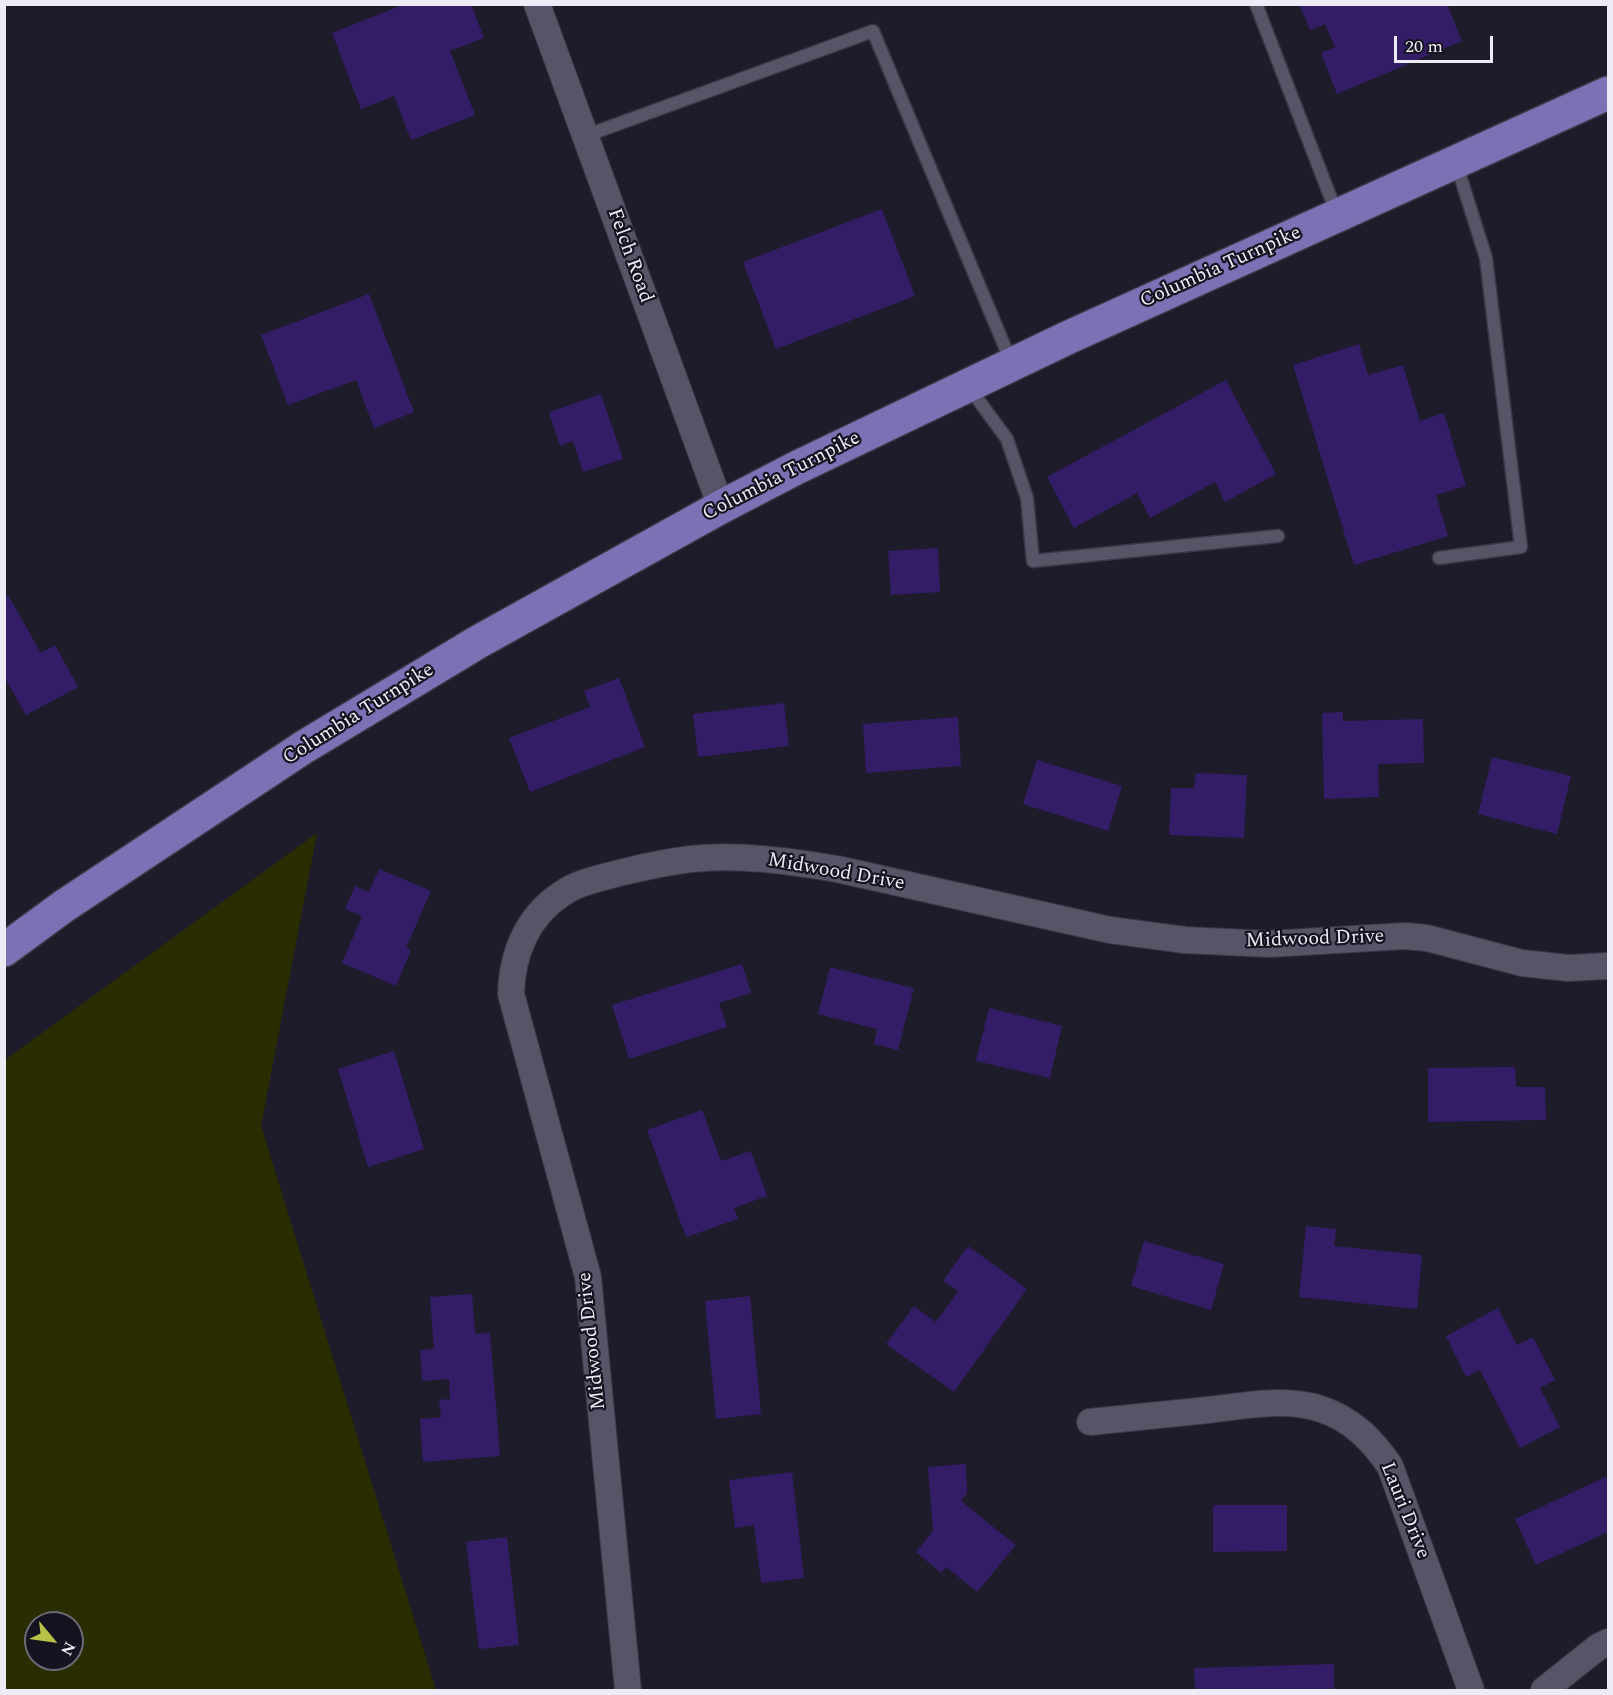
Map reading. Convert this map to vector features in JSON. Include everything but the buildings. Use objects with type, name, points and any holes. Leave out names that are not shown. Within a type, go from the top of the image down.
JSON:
[{"type":"main road","name":"Columbia Turnpike","points":[[4,950],[64,906],[304,747],[478,642],[721,507],[796,468],[1012,364],[1608,93]]},
{"type":"street","name":"Felch Road","points":[[537,4],[721,507]]},
{"type":"street","name":"Midwood Drive","points":[[628,1690],[588,1277],[511,994],[511,978],[518,949],[528,928],[546,905],[565,891],[592,880],[650,865],[693,859],[742,858],[837,869],[1110,930],[1185,940],[1269,944],[1405,936],[1427,939],[1522,963],[1568,968],[1608,966]]},
{"type":"street","name":"Lauri Drive","points":[[1090,1422],[1269,1404],[1300,1404],[1322,1409],[1349,1422],[1373,1442],[1390,1466],[1471,1690]]},
{"type":"street","points":[[1544,1690],[1598,1647],[1608,1642]]},
{"type":"lane","points":[[1256,4],[1338,215]]},
{"type":"lane","points":[[585,136],[873,31],[1012,364]]},
{"type":"lane","points":[[1439,558],[1521,547],[1486,258],[1456,162]]},
{"type":"lane","points":[[968,385],[1007,439],[1027,498],[1033,561],[1278,536]]},
{"type":"green space","points":[[317,833],[261,1126],[436,1690],[5,1690],[5,1060]]}]
